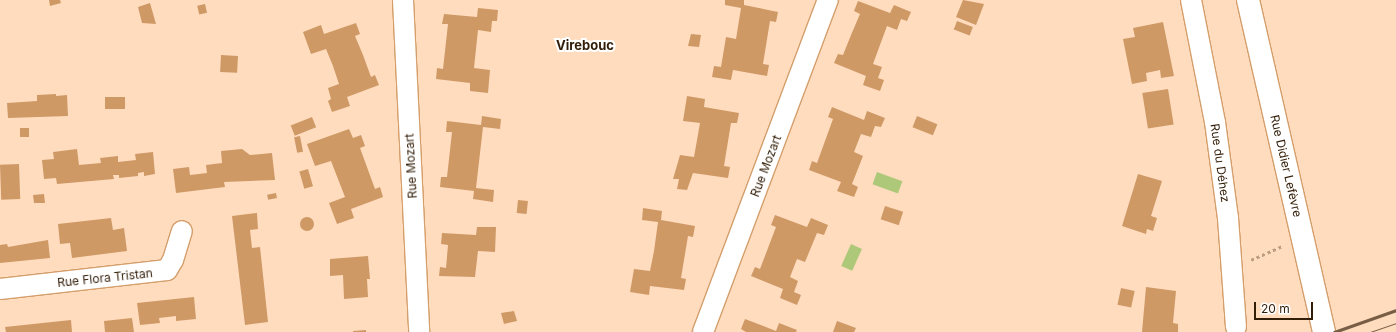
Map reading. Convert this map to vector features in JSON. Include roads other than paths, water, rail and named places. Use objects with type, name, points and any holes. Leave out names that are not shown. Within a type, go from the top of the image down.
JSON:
[{"type":"main road","name":"Rue Didier Lefèvre","points":[[1248,0],[1322,324]]},
{"type":"street","name":"Rue Mozart","points":[[403,0],[419,332]]},
{"type":"street","name":"Rue Mozart","points":[[703,332],[828,0]]},
{"type":"street","name":"Rue du Déhez","points":[[1191,0],[1215,122],[1234,267],[1236,327]]},
{"type":"street","name":"Rue Flora Tristan","points":[[0,289],[167,270],[174,260],[182,231]]},
{"type":"tram line","points":[[1370,332],[1396,323]]},
{"type":"railway","points":[[1334,332],[1396,310]]},
{"type":"district","name":"Virebouc","points":[[585,45]]}]
